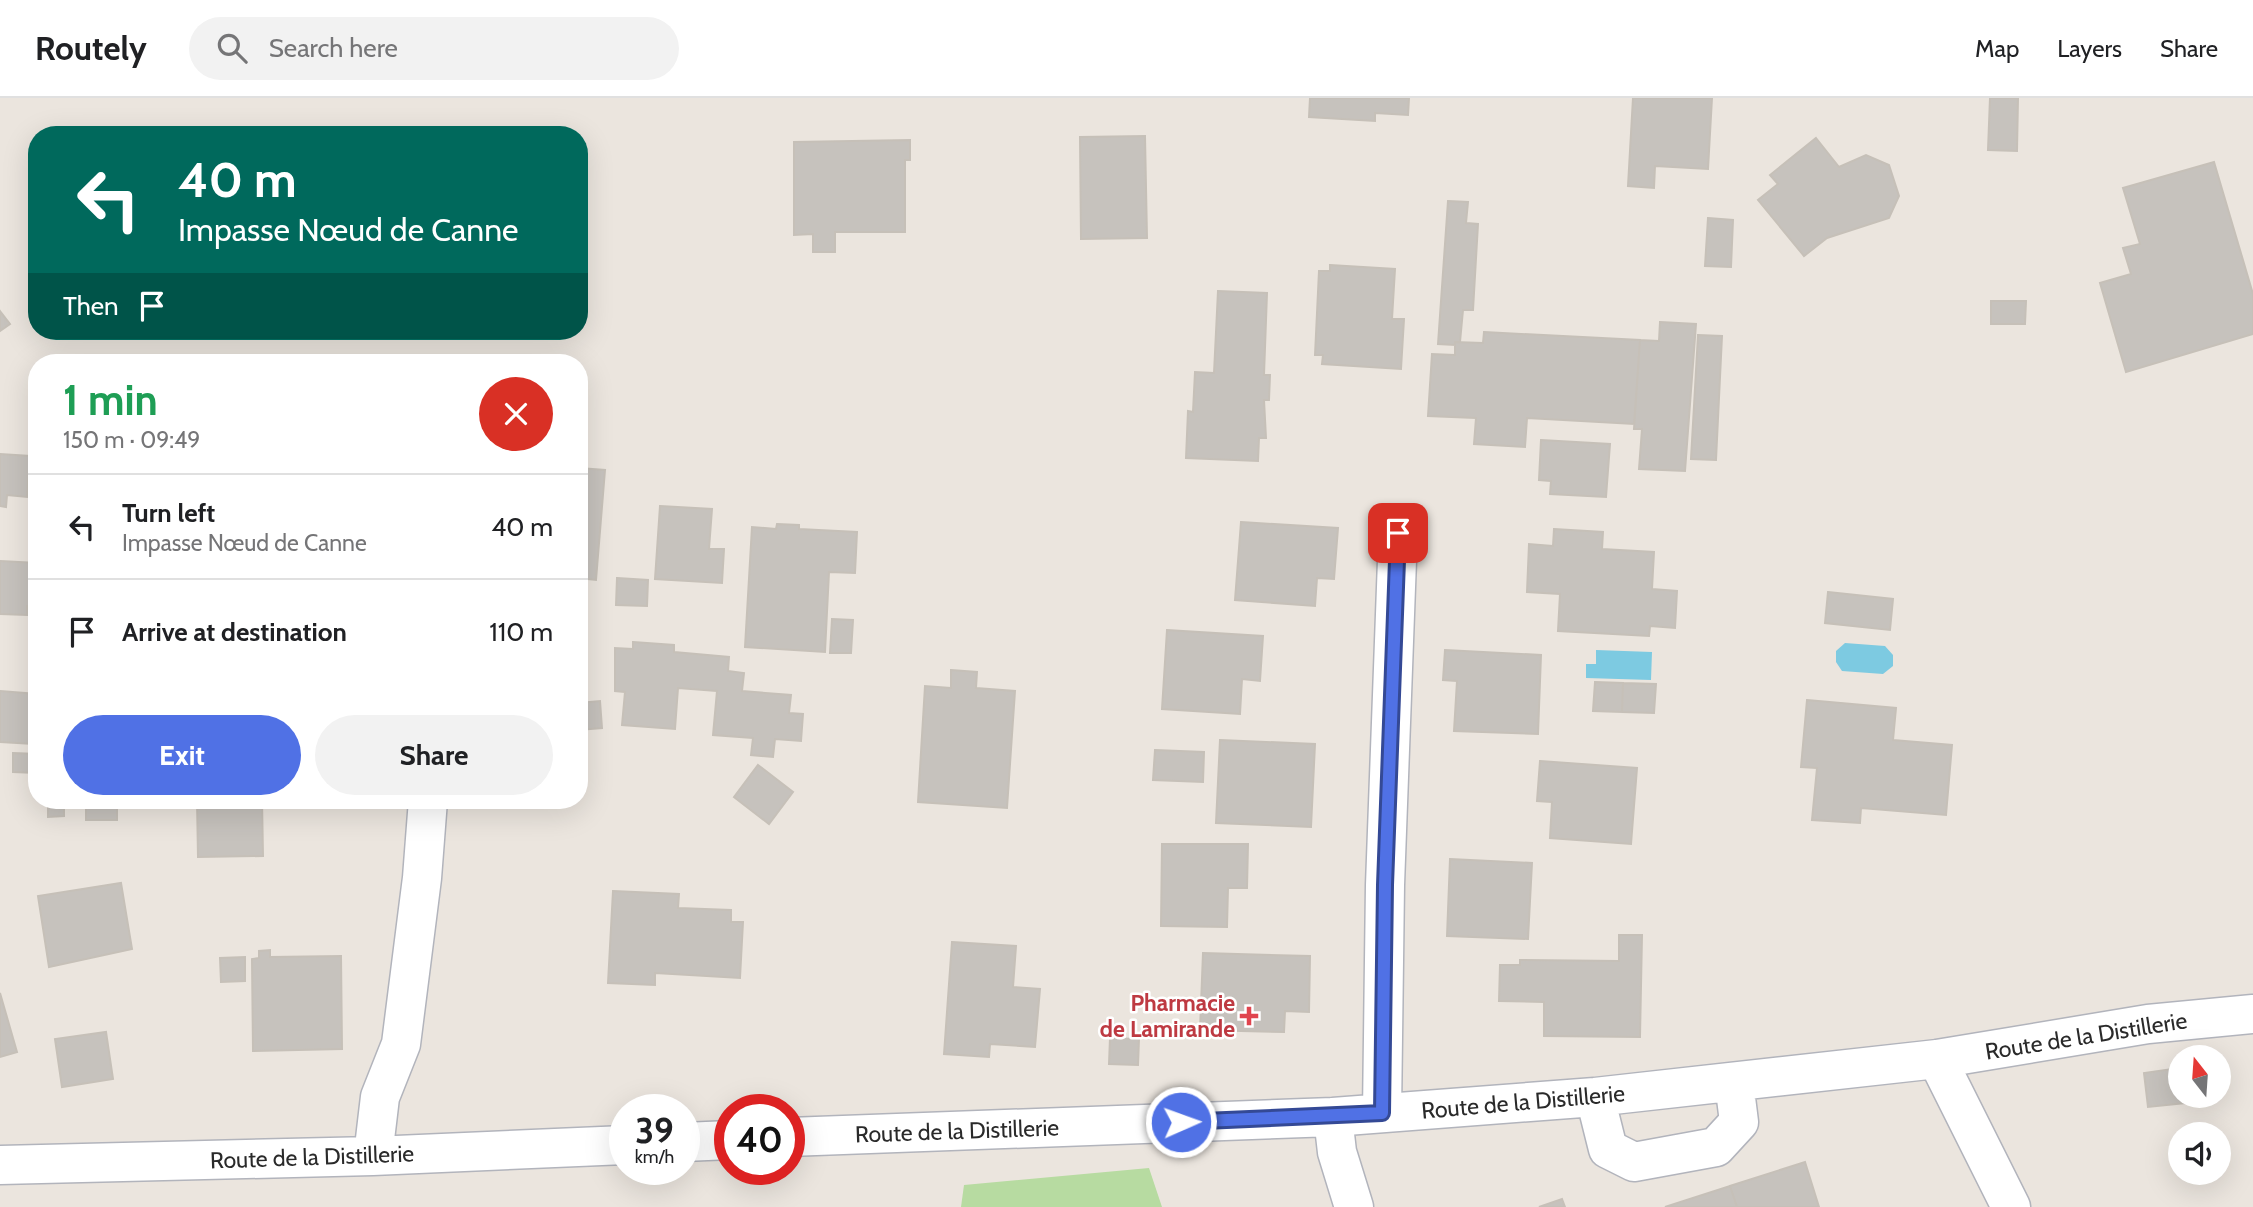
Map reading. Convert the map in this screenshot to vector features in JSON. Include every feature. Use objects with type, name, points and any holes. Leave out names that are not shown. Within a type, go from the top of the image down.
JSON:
[{"type":"street","points":[[1382,1113],[1385,885],[1398,533]]},
{"type":"street","points":[[373,1156],[380,1097],[401,1044],[422,878],[427,809]]},
{"type":"street","name":"Route de la Distillerie","points":[[805,1136],[1333,1117],[1595,1097],[1937,1059],[2148,1024],[2253,1014]]},
{"type":"street","points":[[1937,1059],[2011,1207]]},
{"type":"street","points":[[1595,1097],[1608,1149],[1634,1162],[1716,1147],[1739,1122],[1734,1082]]},
{"type":"street","points":[[1333,1117],[1337,1152],[1353,1207]]},
{"type":"street","name":"Route de la Distillerie","points":[[0,1165],[373,1156],[609,1146]]},
{"type":"green space","points":[[1149,1168],[1162,1207],[961,1207],[964,1185]]},
{"type":"water","points":[[1845,643],[1885,646],[1893,655],[1893,666],[1883,674],[1842,671],[1836,662],[1836,651]]},
{"type":"water","points":[[1596,650],[1652,652],[1651,680],[1586,678],[1586,664],[1596,664]]},
{"type":"building","points":[[1310,98],[1409,98],[1408,115],[1375,113],[1375,121],[1309,117]]},
{"type":"building","points":[[1633,98],[1712,98],[1708,169],[1655,166],[1654,188],[1628,186]]},
{"type":"building","points":[[1990,98],[2018,98],[2017,151],[1988,150]]},
{"type":"building","points":[[1145,136],[1147,238],[1081,239],[1080,137]]},
{"type":"building","points":[[1816,138],[1839,167],[1866,155],[1889,165],[1899,196],[1889,218],[1827,238],[1804,256],[1758,200],[1778,184],[1770,175]]},
{"type":"building","points":[[910,140],[910,160],[905,160],[905,232],[835,232],[835,252],[813,252],[813,234],[794,235],[794,142]]},
{"type":"building","points":[[2214,162],[2253,294],[2253,334],[2126,372],[2100,283],[2131,274],[2123,248],[2140,244],[2123,188]]},
{"type":"building","points":[[1448,201],[1468,202],[1466,223],[1478,224],[1473,310],[1463,310],[1460,342],[1455,342],[1455,345],[1438,344]]},
{"type":"building","points":[[1708,218],[1733,220],[1731,267],[1705,266]]},
{"type":"building","points":[[1330,265],[1395,269],[1392,319],[1404,319],[1401,369],[1322,364],[1323,355],[1315,355],[1319,271],[1330,271]]},
{"type":"building","points":[[1218,291],[1267,293],[1264,375],[1270,375],[1269,400],[1264,400],[1266,438],[1259,438],[1258,461],[1186,458],[1188,411],[1193,412],[1195,372],[1214,373]]},
{"type":"building","points":[[1991,301],[2026,301],[2025,324],[1991,324]]},
{"type":"building","points":[[0,311],[10,324],[0,331]]},
{"type":"building","points":[[1660,322],[1696,324],[1685,471],[1639,469],[1642,429],[1634,429],[1640,340],[1659,341]]},
{"type":"building","points":[[1484,332],[1640,340],[1634,424],[1527,418],[1525,447],[1474,444],[1476,418],[1428,416],[1432,354],[1455,355],[1455,342],[1483,343]]},
{"type":"building","points":[[1698,335],[1722,336],[1716,460],[1691,459]]},
{"type":"building","points":[[1541,440],[1610,444],[1606,497],[1550,494],[1551,481],[1539,480]]},
{"type":"building","points":[[0,454],[28,456],[27,497],[7,495],[6,507],[0,506]]},
{"type":"building","points":[[588,469],[605,470],[596,580],[588,579]]},
{"type":"building","points":[[660,506],[712,509],[709,549],[724,549],[722,583],[655,579]]},
{"type":"building","points":[[1241,522],[1338,528],[1334,579],[1317,578],[1315,606],[1235,600]]},
{"type":"building","points":[[777,524],[799,525],[799,529],[857,532],[855,573],[829,572],[825,652],[745,647],[752,527],[776,529]]},
{"type":"building","points":[[1554,529],[1603,532],[1602,549],[1654,552],[1652,589],[1677,591],[1675,628],[1650,626],[1649,636],[1558,631],[1560,594],[1527,592],[1529,544],[1553,546]]},
{"type":"building","points":[[0,561],[28,563],[27,615],[0,614]]},
{"type":"building","points":[[617,578],[648,580],[647,606],[616,605]]},
{"type":"building","points":[[1828,592],[1893,599],[1890,630],[1825,623]]},
{"type":"building","points":[[832,619],[853,620],[851,653],[830,653]]},
{"type":"building","points":[[1167,630],[1263,636],[1260,681],[1242,679],[1240,714],[1162,709]]},
{"type":"building","points":[[633,642],[674,645],[674,652],[729,657],[728,671],[744,673],[742,691],[791,695],[789,713],[803,714],[801,741],[775,739],[773,757],[751,755],[753,738],[713,735],[717,691],[678,688],[675,729],[622,725],[625,692],[615,691],[615,648],[633,649]]},
{"type":"building","points":[[1445,650],[1541,655],[1538,734],[1454,731],[1457,681],[1443,680]]},
{"type":"building","points":[[951,670],[977,672],[976,688],[1015,691],[1007,808],[918,802],[925,686],[951,688]]},
{"type":"building","points":[[1595,682],[1623,683],[1622,712],[1593,711]]},
{"type":"building","points":[[1623,683],[1656,684],[1654,713],[1622,712]]},
{"type":"building","points":[[0,691],[28,693],[28,744],[0,742]]},
{"type":"building","points":[[1807,700],[1896,708],[1893,740],[1952,745],[1946,815],[1861,808],[1860,823],[1812,820],[1817,768],[1801,767]]},
{"type":"building","points":[[600,701],[602,728],[588,729],[588,702]]},
{"type":"building","points":[[1220,740],[1315,744],[1311,827],[1216,823]]},
{"type":"building","points":[[1155,750],[1204,752],[1203,782],[1153,780]]},
{"type":"building","points":[[13,753],[28,754],[28,773],[13,772]]},
{"type":"building","points":[[1540,761],[1637,768],[1631,844],[1550,838],[1552,802],[1537,801]]},
{"type":"building","points":[[758,765],[793,792],[769,824],[734,797]]},
{"type":"building","points":[[48,809],[64,809],[64,816],[48,817]]},
{"type":"building","points":[[86,809],[117,809],[117,820],[86,820]]},
{"type":"building","points":[[197,809],[262,809],[263,856],[198,857]]},
{"type":"building","points":[[1162,844],[1248,844],[1247,888],[1228,888],[1227,927],[1161,926]]},
{"type":"building","points":[[1450,859],[1532,863],[1528,939],[1447,936]]},
{"type":"building","points":[[121,883],[132,949],[49,967],[38,896]]},
{"type":"building","points":[[613,891],[679,894],[678,908],[731,910],[731,922],[743,922],[740,978],[655,973],[655,985],[608,983]]},
{"type":"building","points":[[1619,935],[1642,935],[1640,1037],[1544,1036],[1544,1002],[1499,1001],[1500,965],[1520,965],[1520,960],[1619,961]]},
{"type":"building","points":[[952,942],[1016,946],[1013,987],[1040,989],[1035,1047],[990,1044],[989,1057],[944,1054]]},
{"type":"building","points":[[270,950],[270,957],[341,956],[342,1049],[253,1051],[252,959],[259,958],[259,951]]},
{"type":"building","points":[[1203,953],[1310,956],[1309,1012],[1285,1011],[1284,1032],[1200,1030]]},
{"type":"building","points":[[245,957],[245,981],[221,982],[220,958]]},
{"type":"building","points":[[0,993],[17,1052],[0,1057]]},
{"type":"building","points":[[106,1032],[113,1079],[62,1087],[55,1039]]},
{"type":"building","points":[[1110,1038],[1139,1039],[1138,1065],[1109,1064]]},
{"type":"building","points":[[2168,1070],[2168,1105],[2148,1107],[2144,1073]]},
{"type":"building","points":[[1805,1162],[1819,1207],[1737,1207],[1730,1186]]},
{"type":"building","points":[[1730,1186],[1737,1207],[1665,1207]]},
{"type":"building","points":[[1562,1199],[1565,1207],[1539,1207]]},
{"type":"place","name":"Pharmacie de Lamirande","points":[[1249,1016]]},
{"type":"route","points":[[1181,1122],[1382,1113],[1385,885],[1398,533]]}]
